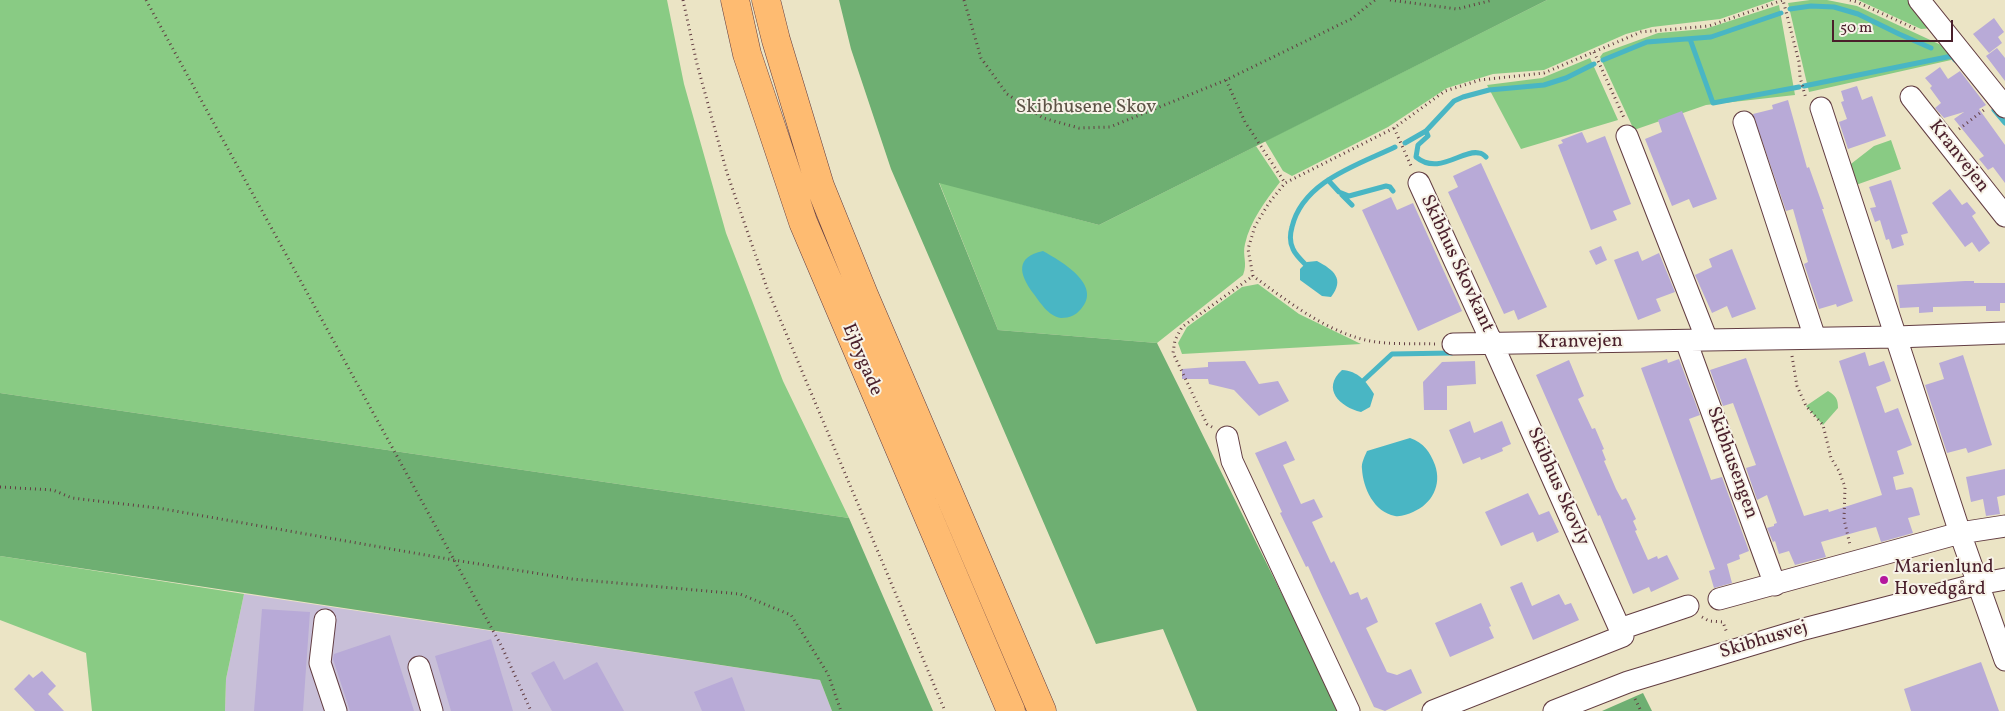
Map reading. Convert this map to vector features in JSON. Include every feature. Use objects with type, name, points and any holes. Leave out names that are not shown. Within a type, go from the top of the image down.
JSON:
[{"type":"main road","name":"Ejbygade","points":[[735,0],[747,54],[803,222],[1011,711]]},
{"type":"main road","name":"Ejbygade","points":[[766,0],[776,40],[820,186],[864,295],[1042,711]]},
{"type":"street","points":[[1919,0],[1952,42],[1997,106]]},
{"type":"street","name":"Kranvejen","points":[[1911,97],[2005,216]]},
{"type":"street","points":[[1821,108],[1960,533],[2005,660]]},
{"type":"street","points":[[1744,122],[1815,338]]},
{"type":"street","points":[[1627,136],[1707,340]]},
{"type":"street","name":"Skibhus Skovkant","points":[[1419,183],[1494,345]]},
{"type":"street","name":"Kranvejen","points":[[1454,344],[1494,345],[1896,337],[2005,333]]},
{"type":"street","name":"Skibhusengen","points":[[1686,341],[1776,585]]},
{"type":"street","name":"Skibhus Skovly","points":[[1494,345],[1620,629]]},
{"type":"street","points":[[1228,437],[1232,461],[1349,711]]},
{"type":"street","points":[[1719,599],[1776,585],[1960,533],[2005,526]]},
{"type":"street","name":"Skibhusvej","points":[[1554,711],[1628,682],[1804,629],[1978,584],[2005,579]]},
{"type":"street","points":[[1433,711],[1624,636],[1620,629],[1688,606]]},
{"type":"street","points":[[325,620],[320,662],[336,711]]},
{"type":"street","points":[[419,667],[432,711]]},
{"type":"path","points":[[146,0],[502,647],[531,711]]},
{"type":"path","points":[[683,0],[727,173],[767,288],[945,711]]},
{"type":"path","points":[[964,0],[981,58],[1007,94],[1043,118],[1079,128],[1110,127],[1226,80],[1351,19],[1375,0]]},
{"type":"path","points":[[1390,0],[1456,10],[1493,0]]},
{"type":"path","points":[[1454,344],[1371,341],[1337,330],[1303,312],[1253,276],[1248,249],[1255,226],[1269,203],[1285,183],[1394,128],[1445,91],[1480,80],[1544,73],[1641,32],[1709,26],[1783,0],[1800,62],[1800,77],[1807,104],[1821,108]]},
{"type":"path","points":[[1850,0],[1927,34],[1952,42]]},
{"type":"path","points":[[1594,52],[1627,124],[1627,136]]},
{"type":"path","points":[[1226,80],[1245,122],[1285,183]]},
{"type":"path","points":[[1945,141],[1997,106]]},
{"type":"path","points":[[1394,128],[1419,183]]},
{"type":"path","points":[[1228,437],[1207,424],[1173,353],[1175,340],[1182,327],[1253,276]]},
{"type":"path","points":[[1790,339],[1797,386],[1806,406],[1823,425],[1830,458],[1839,471],[1845,487],[1844,519],[1855,563]]},
{"type":"path","points":[[0,487],[53,490],[72,498],[158,508],[572,579],[740,594],[791,615],[828,674],[841,711]]},
{"type":"path","points":[[1688,606],[1693,604],[1702,618],[1709,621],[1723,622],[1733,650]]},
{"type":"shaded area","points":[[244,594],[820,680],[832,711],[225,711],[226,679]]},
{"type":"green space","points":[[0,0],[667,0],[684,84],[726,233],[783,381],[849,518],[0,393]]},
{"type":"green space","name":"Skibhusene Skov","points":[[839,0],[1547,0],[1099,225],[939,183],[998,330],[1157,343],[1340,711],[1197,711],[1163,629],[1096,644],[891,169],[851,49]]},
{"type":"green space","points":[[1547,0],[1775,0],[1720,19],[1652,27],[1626,34],[1544,70],[1493,74],[1447,88],[1388,127],[1292,176],[1283,171],[1265,141]]},
{"type":"green space","points":[[1827,0],[1857,6],[1954,51],[1960,58],[1809,92],[1788,3]]},
{"type":"green space","points":[[1858,0],[1912,0],[1933,28],[1921,29]]},
{"type":"green space","points":[[1779,5],[1795,95],[1706,105],[1634,130],[1600,57],[1603,53],[1658,33],[1705,29]]},
{"type":"green space","points":[[1590,58],[1618,120],[1521,149],[1487,85],[1542,78]]},
{"type":"green space","points":[[1891,140],[1901,169],[1853,186],[1847,167],[1874,146]]},
{"type":"green space","points":[[1256,146],[1280,182],[1264,203],[1247,235],[1244,248],[1245,267],[1243,275],[1157,343],[998,330],[939,182],[1099,225]]},
{"type":"green space","points":[[1258,284],[1299,314],[1361,344],[1182,354],[1178,343],[1187,327],[1242,287]]},
{"type":"green space","points":[[1828,391],[1836,398],[1838,408],[1823,425],[1806,406]]},
{"type":"green space","points":[[0,393],[849,518],[933,711],[832,711],[820,680],[0,556]]},
{"type":"green space","points":[[0,556],[244,594],[226,679],[225,711],[92,711],[86,653],[0,620]]},
{"type":"green space","points":[[1643,693],[1652,711],[1602,711]]},
{"type":"water","points":[[1043,251],[1069,267],[1083,283],[1087,291],[1086,300],[1081,309],[1072,316],[1061,318],[1052,315],[1028,286],[1022,267],[1024,262],[1028,257]]},
{"type":"water","points":[[1317,261],[1336,276],[1337,285],[1331,297],[1322,296],[1300,280],[1300,269],[1307,262]]},
{"type":"water","points":[[1342,370],[1353,372],[1368,385],[1374,394],[1370,407],[1361,412],[1353,410],[1340,402],[1333,390],[1333,384]]},
{"type":"water","points":[[1410,438],[1423,445],[1431,456],[1437,472],[1436,487],[1430,499],[1420,509],[1395,516],[1381,510],[1371,498],[1365,484],[1362,464],[1367,451]]},
{"type":"building","points":[[1994,18],[2004,32],[1998,37],[2002,43],[1989,53],[1973,34]]},
{"type":"building","points":[[1997,48],[2005,58],[2005,81],[1986,56]]},
{"type":"building","points":[[1940,67],[1948,79],[1960,71],[1986,105],[1979,109],[2005,145],[2005,183],[1993,167],[1988,170],[1979,159],[1984,156],[1954,119],[1964,112],[1944,118],[1935,108],[1941,103],[1930,88],[1932,86],[1925,78]]},
{"type":"building","points":[[1857,86],[1862,100],[1872,96],[1886,136],[1848,149],[1839,122],[1847,119],[1841,102],[1844,101],[1841,91]]},
{"type":"building","points":[[1788,100],[1807,168],[1809,167],[1824,209],[1822,209],[1853,301],[1837,307],[1836,304],[1819,309],[1804,264],[1808,262],[1793,209],[1786,211],[1753,114],[1773,109],[1772,105]]},
{"type":"building","points":[[1682,111],[1717,199],[1693,208],[1689,199],[1672,206],[1645,139],[1662,132],[1658,120]]},
{"type":"building","points":[[1582,132],[1587,143],[1605,136],[1631,204],[1613,211],[1617,220],[1591,230],[1558,145],[1563,143],[1561,140]]},
{"type":"building","points":[[1481,163],[1547,307],[1518,320],[1514,310],[1504,314],[1448,192],[1458,187],[1453,176]]},
{"type":"building","points":[[1891,180],[1908,233],[1901,235],[1904,245],[1892,249],[1889,239],[1886,240],[1880,220],[1875,222],[1870,208],[1876,207],[1869,187]]},
{"type":"building","points":[[1950,189],[1962,205],[1967,202],[1976,213],[1972,216],[1990,243],[1979,252],[1972,242],[1965,247],[1932,203]]},
{"type":"building","points":[[1391,197],[1397,210],[1413,203],[1462,311],[1418,331],[1362,210]]},
{"type":"building","points":[[1601,246],[1607,260],[1596,265],[1589,251]]},
{"type":"building","points":[[1732,249],[1756,309],[1732,318],[1727,306],[1712,313],[1695,275],[1712,267],[1709,259]]},
{"type":"building","points":[[1638,251],[1642,261],[1659,253],[1675,292],[1656,299],[1661,311],[1638,320],[1614,260]]},
{"type":"building","points":[[1974,281],[1974,283],[2005,283],[2005,303],[2000,303],[2000,311],[1986,311],[1986,306],[1933,307],[1933,312],[1919,313],[1919,307],[1900,308],[1897,285]]},
{"type":"building","points":[[1865,352],[1869,366],[1884,361],[1889,375],[1891,381],[1876,387],[1885,413],[1898,408],[1912,445],[1897,451],[1904,474],[1893,477],[1896,490],[1911,487],[1913,489],[1920,515],[1908,518],[1913,533],[1881,542],[1876,527],[1860,531],[1821,542],[1826,557],[1795,565],[1789,551],[1779,554],[1775,541],[1773,542],[1767,528],[1777,523],[1767,495],[1757,500],[1746,468],[1756,465],[1733,403],[1723,406],[1710,370],[1746,358],[1804,516],[1828,509],[1829,512],[1882,495],[1839,361]]},
{"type":"building","points":[[1963,355],[1992,445],[1968,453],[1966,448],[1947,453],[1925,385],[1944,379],[1939,363]]},
{"type":"building","points":[[1667,359],[1668,363],[1679,359],[1700,415],[1689,419],[1711,480],[1722,477],[1749,551],[1739,555],[1740,559],[1727,564],[1732,583],[1714,588],[1709,571],[1715,569],[1641,368]]},
{"type":"building","points":[[1569,360],[1584,396],[1578,399],[1592,429],[1595,428],[1604,449],[1602,450],[1606,460],[1604,461],[1616,489],[1622,500],[1626,498],[1636,519],[1633,521],[1637,530],[1635,531],[1648,560],[1657,556],[1658,559],[1667,555],[1679,579],[1651,592],[1649,587],[1633,594],[1600,515],[1598,516],[1536,375]]},
{"type":"building","points":[[1245,361],[1259,384],[1278,381],[1289,401],[1259,416],[1234,390],[1209,384],[1208,379],[1182,379],[1182,369],[1208,367],[1208,362]]},
{"type":"building","points":[[1475,361],[1476,384],[1447,386],[1447,410],[1424,410],[1423,382],[1442,362]]},
{"type":"building","points":[[1470,421],[1474,433],[1502,421],[1511,444],[1502,448],[1503,451],[1481,460],[1480,457],[1463,464],[1449,430]]},
{"type":"building","points":[[1286,441],[1295,460],[1283,465],[1301,504],[1314,499],[1323,517],[1312,522],[1331,563],[1334,561],[1350,595],[1358,592],[1361,600],[1367,597],[1378,622],[1366,628],[1387,672],[1397,675],[1411,669],[1422,693],[1385,711],[1374,707],[1308,566],[1306,567],[1280,513],[1282,512],[1255,453]]},
{"type":"building","points":[[2005,469],[2005,495],[1997,497],[2000,514],[1986,516],[1983,499],[1971,502],[1966,477]]},
{"type":"building","points":[[1528,493],[1539,515],[1549,511],[1559,532],[1537,542],[1533,532],[1501,546],[1485,512]]},
{"type":"building","points":[[1522,582],[1532,606],[1559,594],[1565,605],[1571,603],[1579,620],[1533,640],[1510,587]]},
{"type":"building","points":[[1481,603],[1494,638],[1450,657],[1435,623]]},
{"type":"building","points":[[262,609],[310,612],[303,711],[254,711]]},
{"type":"building","points":[[390,635],[414,711],[350,711],[333,659],[334,654]]},
{"type":"building","points":[[491,639],[513,711],[451,711],[435,656]]},
{"type":"building","points":[[554,661],[564,680],[597,662],[624,711],[552,711],[531,673]]},
{"type":"building","points":[[1981,662],[1999,711],[1911,711],[1904,689]]},
{"type":"building","points":[[42,671],[56,686],[48,694],[64,711],[35,711],[14,689],[29,674],[33,678]]},
{"type":"building","points":[[732,677],[745,711],[702,711],[694,692]]},
{"type":"waterway","points":[[1790,9],[1811,6],[1834,7],[1858,14],[1931,48]]},
{"type":"waterway","points":[[1603,60],[1647,42],[1711,37],[1781,13]]},
{"type":"waterway","points":[[1690,39],[1713,103],[1799,87]]},
{"type":"waterway","points":[[1804,86],[1952,56],[1955,60]]},
{"type":"waterway","points":[[1405,143],[1426,131],[1454,101],[1463,97],[1489,90],[1544,85],[1566,78],[1594,64]]},
{"type":"waterway","points":[[1994,110],[2005,123]]},
{"type":"waterway","points":[[1426,131],[1428,136],[1418,145],[1416,157],[1425,162],[1433,164],[1442,163],[1472,153],[1481,153],[1486,157]]},
{"type":"waterway","points":[[1305,264],[1294,251],[1290,238],[1298,211],[1320,186],[1334,176],[1395,147]]},
{"type":"waterway","points":[[1328,180],[1339,192],[1349,196],[1386,186],[1390,187],[1393,191]]},
{"type":"waterway","points":[[1342,195],[1352,205]]},
{"type":"waterway","points":[[1364,380],[1392,354],[1452,353]]},
{"type":"place","name":"Marienlund Hovedgård","points":[[1884,580]]}]
